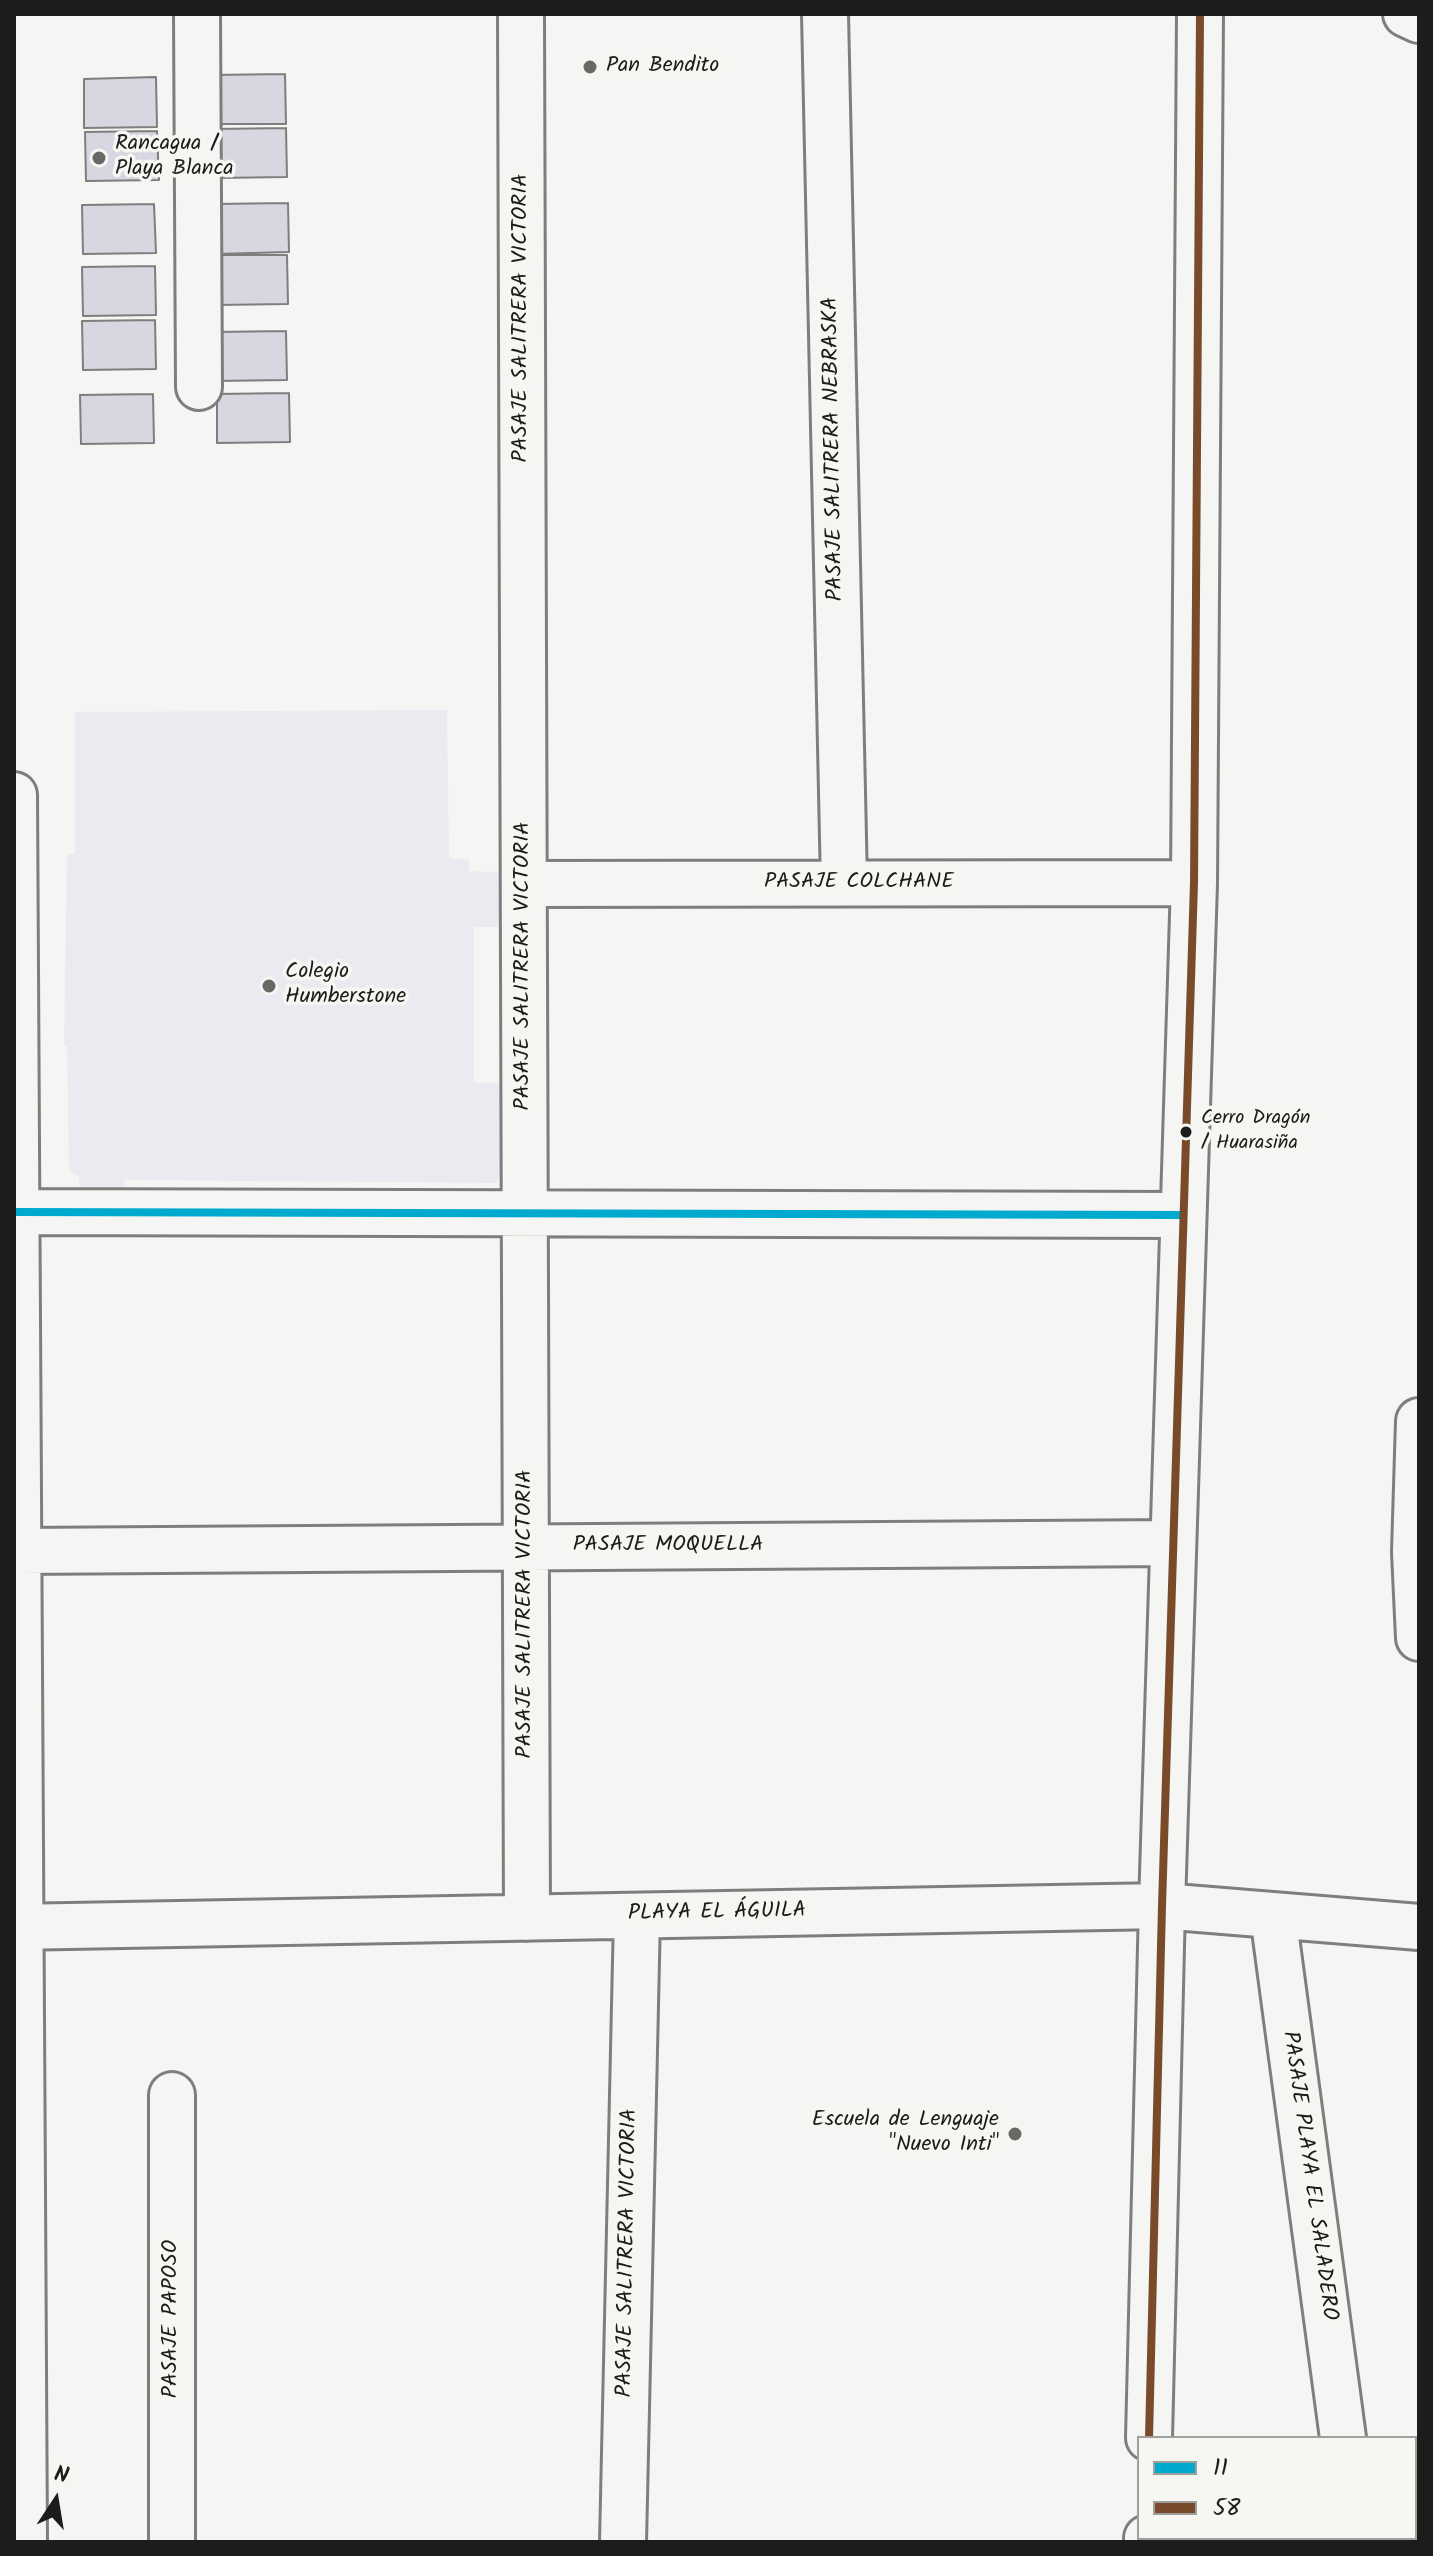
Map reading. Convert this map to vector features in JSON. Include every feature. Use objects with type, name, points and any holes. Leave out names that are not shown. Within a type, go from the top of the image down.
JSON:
[{"type":"street","points":[[197,14],[199,387]]},
{"type":"street","name":"PASAJE SALITRERA VICTORIA","points":[[521,14],[527,1918]]},
{"type":"street","name":"PASAJE SALITRERA NEBRASKA","points":[[825,14],[844,883]]},
{"type":"street","points":[[1149,2436],[1194,883],[1200,14]]},
{"type":"street","points":[[1406,14],[1419,20]]},
{"type":"street","points":[[14,795],[16,1479],[19,1551],[19,2400],[24,2542]]},
{"type":"street","name":"PASAJE COLCHANE","points":[[524,884],[1194,883]]},
{"type":"street","points":[[16,1212],[1183,1215]]},
{"type":"street","points":[[1419,1421],[1415,1552],[1419,1638]]},
{"type":"street","name":"PASAJE MOQUELLA","points":[[19,1551],[1173,1543]]},
{"type":"street","name":"PLAYA EL ÁGUILA","points":[[17,1927],[1162,1906],[1419,1927]]},
{"type":"street","name":"PASAJE PLAYA EL SALADERO","points":[[1273,1915],[1343,2436]]},
{"type":"street","name":"PASAJE SALITRERA VICTORIA","points":[[623,2542],[637,1916]]},
{"type":"street","name":"PASAJE PAPOSO","points":[[172,2095],[172,2542]]},
{"type":"shaded area","name":"Colegio Humberstone","points":[[447,710],[449,858],[469,860],[469,871],[512,873],[512,927],[474,927],[474,1082],[508,1084],[506,1171],[495,1183],[124,1180],[125,1188],[121,1194],[100,1198],[80,1186],[78,1176],[69,1170],[67,1046],[64,1045],[67,854],[75,854],[75,712]]},
{"type":"building","points":[[285,74],[286,124],[213,124],[212,75]]},
{"type":"building","points":[[156,77],[157,127],[84,128],[84,79]]},
{"type":"building","points":[[286,128],[287,177],[215,178],[214,129]]},
{"type":"building","points":[[157,131],[159,180],[86,181],[85,132]]},
{"type":"building","points":[[288,203],[289,252],[216,254],[215,204]]},
{"type":"building","points":[[154,204],[156,253],[83,254],[82,205]]},
{"type":"building","points":[[215,255],[287,255],[288,304],[216,305]]},
{"type":"building","points":[[155,266],[156,315],[83,316],[82,267]]},
{"type":"building","points":[[155,320],[156,369],[83,370],[82,321]]},
{"type":"building","points":[[286,331],[287,380],[214,381],[214,332]]},
{"type":"building","points":[[289,393],[290,442],[217,443],[217,394]]},
{"type":"building","points":[[153,394],[154,443],[81,444],[80,395]]},
{"type":"transit line","name":"58","points":[[1149,2436],[1194,883],[1200,14]]},
{"type":"transit line","name":"11","points":[[16,1212],[1183,1215]]},
{"type":"place","name":"Pan Bendito","points":[[590,67]]},
{"type":"place","name":"Rancagua / Playa Blanca","points":[[99,158]]},
{"type":"place","name":"Colegio Humberstone","points":[[269,986]]},
{"type":"place","name":"Cerro Dragón / Huarasiña","points":[[1186,1132]]},
{"type":"place","name":"Escuela de Lenguaje \"Nuevo Inti\"","points":[[1015,2134]]}]
